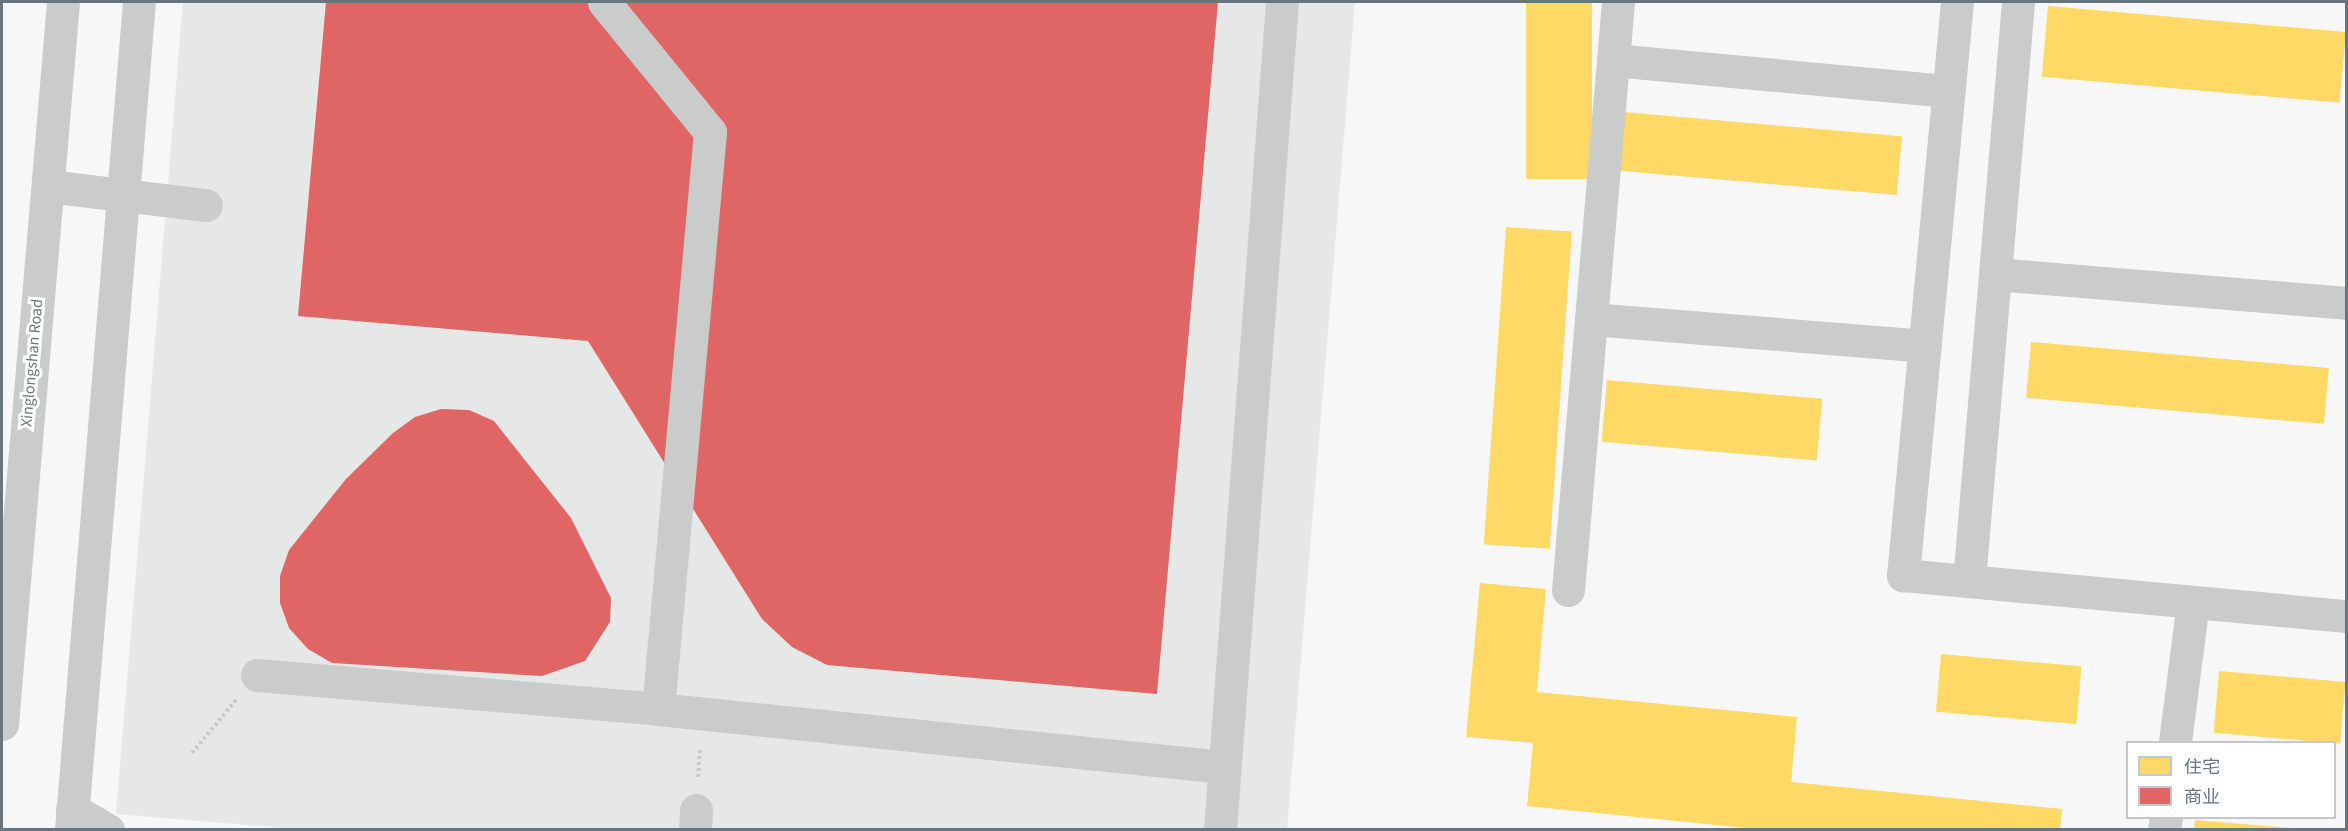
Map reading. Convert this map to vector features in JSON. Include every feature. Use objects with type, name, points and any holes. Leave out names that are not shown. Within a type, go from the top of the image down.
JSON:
[{"type":"street","name":"Xinglongshan Road","points":[[2,724],[63,2]]},
{"type":"street","points":[[108,830],[71,819],[139,2]]},
{"type":"street","points":[[604,2],[710,132],[658,709]]},
{"type":"street","points":[[1220,830],[1282,2]]},
{"type":"street","points":[[1568,590],[1618,2]]},
{"type":"street","points":[[1957,2],[1903,575],[2193,602],[2346,612]]},
{"type":"street","points":[[1969,581],[2018,2]]},
{"type":"street","points":[[1613,60],[1949,91]]},
{"type":"street","points":[[48,186],[206,205]]},
{"type":"street","points":[[1995,274],[2346,303]]},
{"type":"street","points":[[1591,319],[1925,346]]},
{"type":"street","points":[[2175,741],[2193,602]]},
{"type":"street","points":[[257,675],[658,709],[1224,767]]},
{"type":"path","points":[[192,753],[257,675]]},
{"type":"path","points":[[696,820],[702,714]]},
{"type":"shaded area","points":[[183,2],[1355,2],[1287,829],[306,830],[116,814]]},
{"type":"building: 住宅","points":[[1526,2],[1592,2],[1592,179],[1526,179]]},
{"type":"building: 住宅","points":[[2048,6],[2346,32],[2340,103],[2042,77]]},
{"type":"building: 住宅","points":[[1624,112],[1902,136],[1897,195],[1619,171]]},
{"type":"building: 住宅","points":[[1506,227],[1572,232],[1550,549],[1484,544]]},
{"type":"building: 住宅","points":[[2031,342],[2329,368],[2324,424],[2026,398]]},
{"type":"building: 住宅","points":[[1607,380],[1822,399],[1817,461],[1602,442]]},
{"type":"building: 住宅","points":[[1480,583],[1546,589],[1537,692],[1797,717],[1791,782],[2062,809],[2060,830],[1766,830],[1527,806],[1533,743],[1466,737]]},
{"type":"building: 住宅","points":[[1941,654],[2081,666],[2076,724],[1936,712]]},
{"type":"building: 住宅","points":[[2219,671],[2346,682],[2340,744],[2336,743],[2336,741],[2308,741],[2214,733]]},
{"type":"building: 住宅","points":[[2195,820],[2291,828],[2291,830],[2194,830]]},
{"type":"building: 商业","points":[[326,2],[1218,2],[1157,694],[827,665],[792,647],[762,619],[588,341],[298,316]]},
{"type":"building: 商业","points":[[441,409],[469,410],[494,421],[571,518],[611,598],[610,622],[585,661],[542,676],[332,663],[308,649],[289,628],[280,603],[280,576],[289,550],[346,479],[393,433],[415,417]]}]
